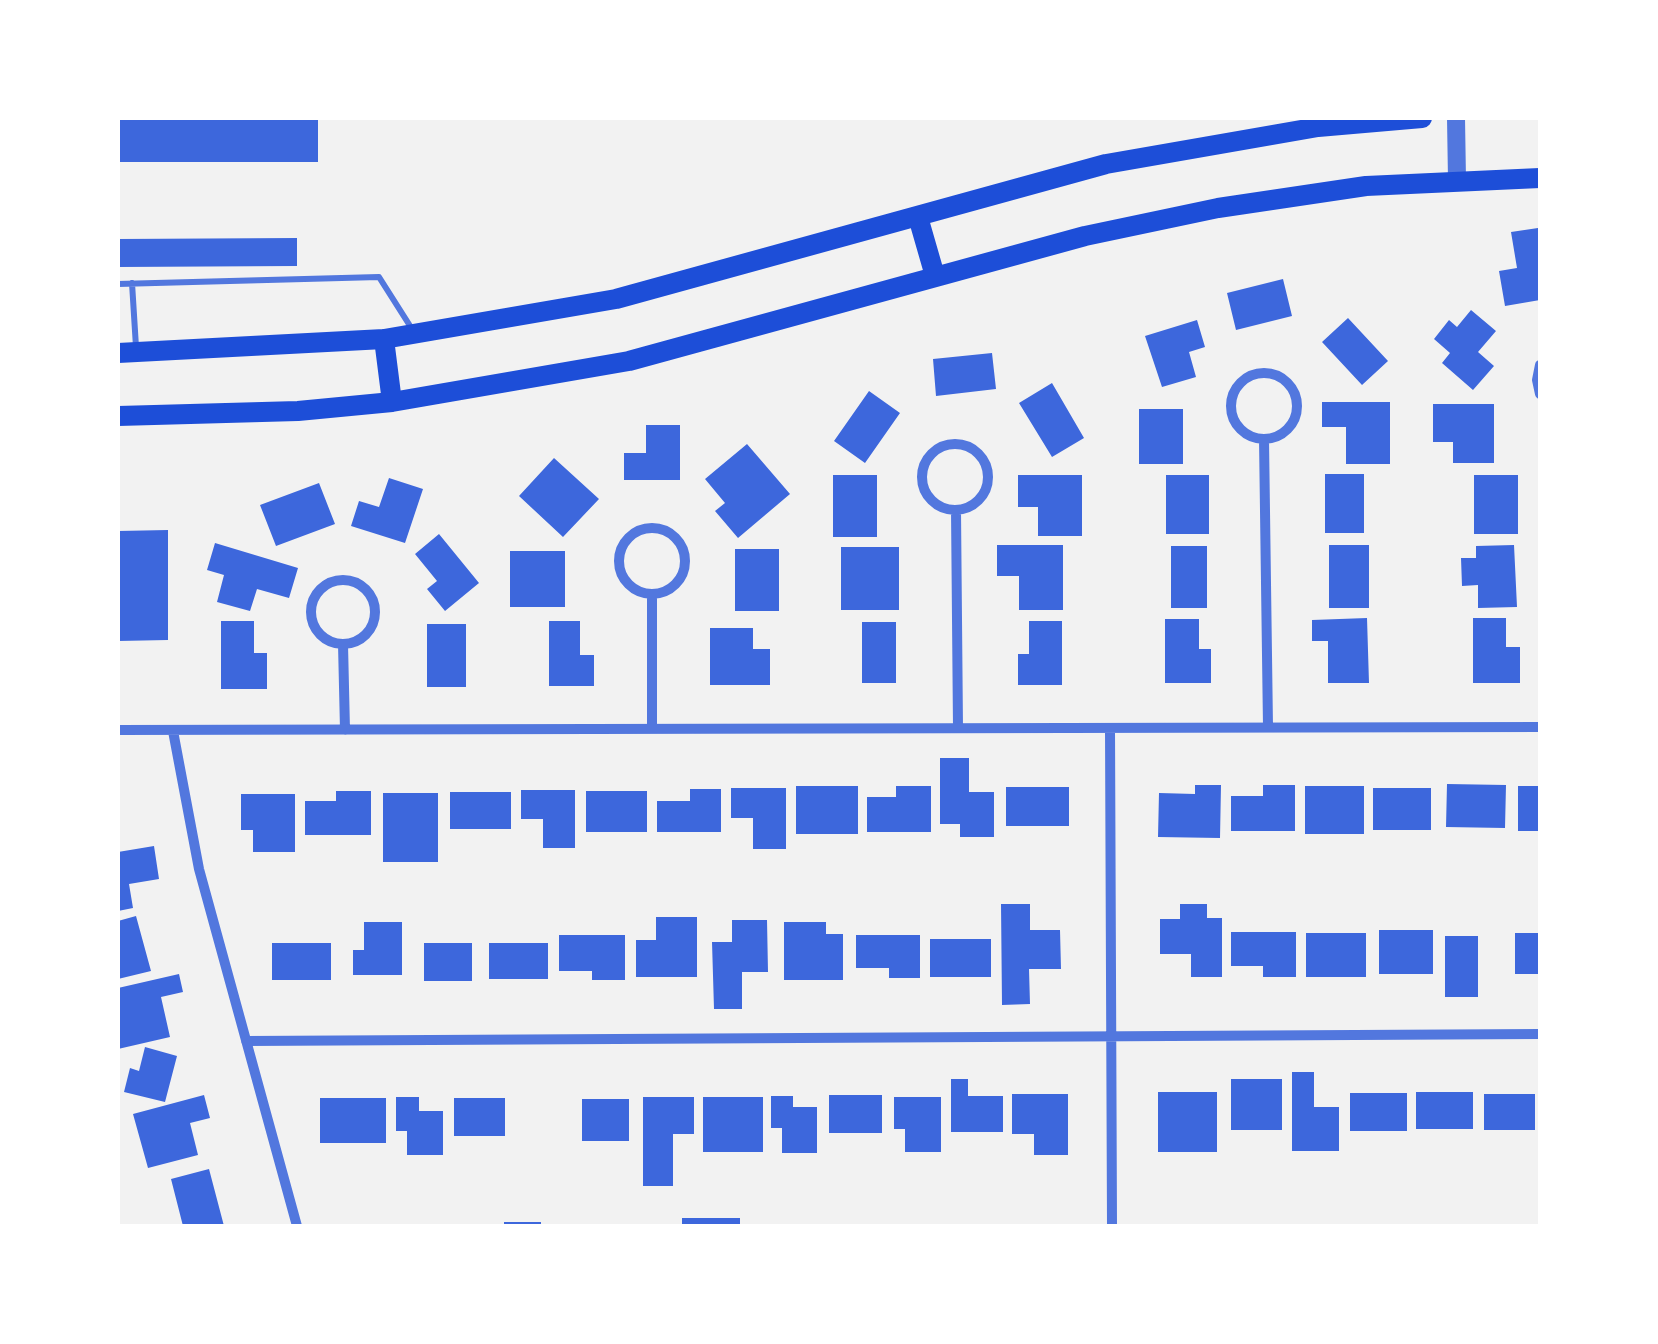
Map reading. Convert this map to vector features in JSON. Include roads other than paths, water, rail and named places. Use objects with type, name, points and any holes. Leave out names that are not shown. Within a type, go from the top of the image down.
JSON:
[{"type":"main road","points":[[127,353],[384,340],[616,299],[1106,164],[1318,126],[1422,118]]},
{"type":"main road","points":[[118,416],[298,412],[392,402],[629,362],[1085,236],[1218,208],[1366,186],[1540,178]]},
{"type":"main road","points":[[918,217],[934,276]]},
{"type":"main road","points":[[384,340],[392,402]]},
{"type":"street","points":[[1456,118],[1457,180]]},
{"type":"street","points":[[1540,365],[1540,394]]},
{"type":"street","points":[[1264,372],[1288,382],[1297,405],[1288,429],[1264,439],[1241,429],[1231,406],[1240,382],[1264,372]]},
{"type":"street","points":[[1264,439],[1268,728]]},
{"type":"street","points":[[955,444],[978,453],[989,476],[979,500],[956,510],[932,500],[922,478],[932,454],[955,444]]},
{"type":"street","points":[[956,510],[958,728]]},
{"type":"street","points":[[652,528],[675,538],[685,562],[675,585],[652,595],[628,585],[618,562],[628,538],[652,528]]},
{"type":"street","points":[[342,580],[365,589],[375,612],[366,635],[343,644],[320,635],[310,612],[320,590],[342,580]]},
{"type":"street","points":[[652,595],[652,729]]},
{"type":"street","points":[[343,644],[345,730]]},
{"type":"street","points":[[118,730],[1540,727]]},
{"type":"street","points":[[1110,728],[1112,1226]]},
{"type":"street","points":[[172,731],[199,869],[297,1226]]},
{"type":"street","points":[[246,1041],[1540,1034]]},
{"type":"lane","points":[[118,284],[379,277],[415,334]]},
{"type":"lane","points":[[127,353],[132,284]]}]
